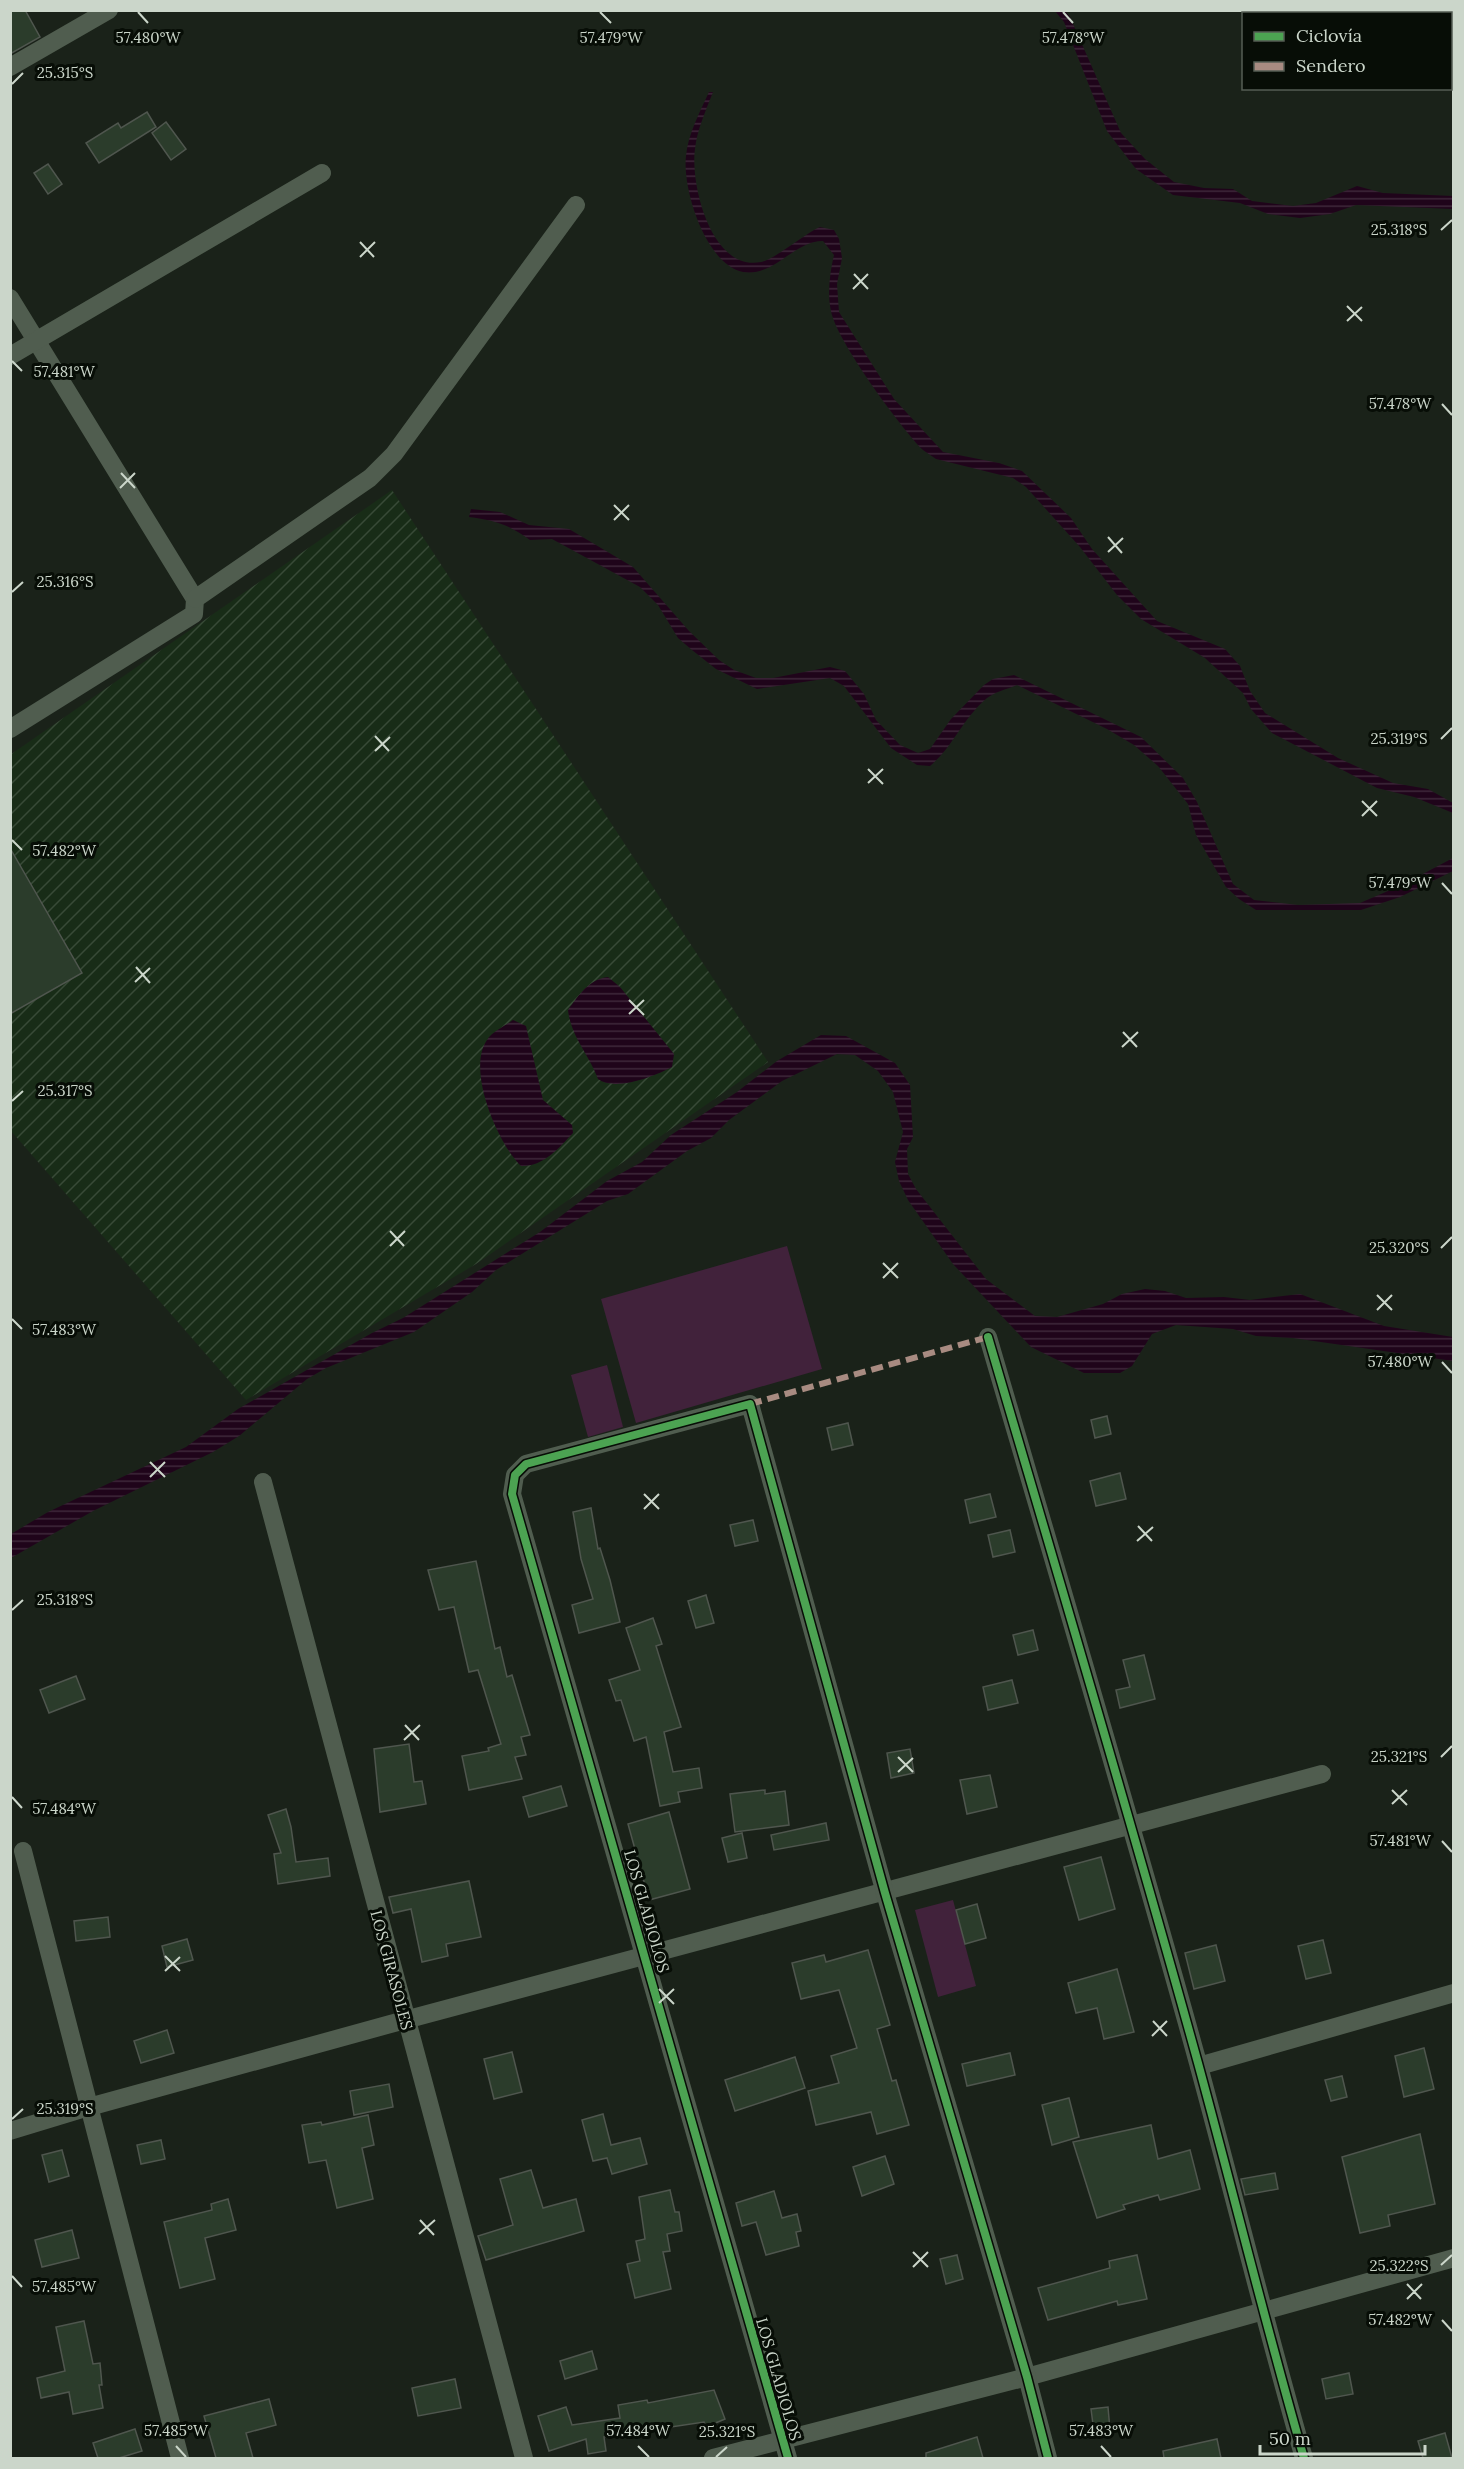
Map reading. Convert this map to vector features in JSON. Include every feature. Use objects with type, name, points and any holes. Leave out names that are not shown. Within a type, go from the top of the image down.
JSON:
[{"type":"street","points":[[10,67],[109,10]]},
{"type":"street","points":[[10,356],[322,174]]},
{"type":"street","points":[[195,599],[370,478],[394,454],[576,205]]},
{"type":"street","points":[[10,298],[38,339],[195,599],[194,614],[10,729]]},
{"type":"street","points":[[988,1337],[1132,1826],[1199,2066],[1262,2312],[1304,2458]]},
{"type":"street","name":"LOS GLADIOLOS","points":[[788,2458],[512,1494],[515,1475],[526,1464],[750,1404],[885,1893]]},
{"type":"street","name":"LOS GIRASOLES","points":[[263,1482],[405,2020],[524,2458]]},
{"type":"street","points":[[10,2131],[405,2020],[1322,1774]]},
{"type":"street","points":[[23,1851],[180,2458]]},
{"type":"street","points":[[885,1893],[1027,2377],[1048,2458]]},
{"type":"street","points":[[1199,2066],[1454,1993]]},
{"type":"street","points":[[713,2458],[1027,2377],[1454,2258]]},
{"type":"shaded area","points":[[1055,11],[1065,11],[1070,17],[1121,133],[1145,159],[1174,182],[1204,188],[1233,189],[1252,201],[1293,206],[1316,203],[1357,186],[1383,193],[1453,196],[1453,209],[1356,205],[1330,214],[1300,218],[1268,214],[1240,203],[1173,195],[1136,169],[1107,131],[1064,22]]},
{"type":"shaded area","points":[[709,92],[713,92],[700,127],[695,149],[696,183],[707,222],[717,240],[729,253],[744,261],[761,262],[773,257],[820,227],[834,230],[839,239],[842,258],[837,284],[839,312],[894,399],[943,452],[999,463],[1022,471],[1071,518],[1092,549],[1157,621],[1225,649],[1240,666],[1250,691],[1265,713],[1338,758],[1393,783],[1428,789],[1453,803],[1453,813],[1414,797],[1377,788],[1272,733],[1251,709],[1243,693],[1205,658],[1141,619],[1117,595],[1080,547],[1026,487],[1013,478],[936,459],[923,450],[871,383],[835,324],[829,297],[834,255],[823,241],[802,247],[765,269],[754,272],[743,272],[730,266],[718,256],[699,224],[688,187],[686,170],[689,140]]},
{"type":"shaded area","points":[[392,490],[768,1062],[476,1264],[246,1400],[11,1131],[10,755]]},
{"type":"shaded area","points":[[471,509],[500,512],[529,525],[569,529],[633,567],[689,631],[719,660],[734,670],[756,678],[773,678],[830,667],[845,671],[864,694],[876,720],[900,745],[918,753],[930,749],[951,719],[984,685],[993,679],[1014,675],[1141,737],[1183,778],[1197,802],[1233,884],[1254,900],[1298,905],[1360,903],[1402,885],[1453,858],[1453,871],[1400,897],[1361,910],[1256,910],[1226,887],[1196,835],[1188,804],[1158,766],[1134,745],[1107,729],[1017,685],[987,698],[971,714],[945,750],[930,766],[917,765],[891,748],[844,686],[830,678],[757,689],[716,669],[678,638],[658,605],[640,587],[552,539],[530,540],[516,530],[501,524],[469,517]]},
{"type":"shaded area","points":[[608,977],[620,987],[674,1054],[672,1067],[646,1078],[624,1083],[605,1083],[598,1079],[576,1037],[568,1010],[590,985],[601,978]]},
{"type":"shaded area","points":[[513,1020],[526,1026],[543,1100],[572,1125],[573,1133],[550,1156],[536,1163],[521,1166],[503,1141],[487,1106],[480,1069],[481,1053],[489,1037]]},
{"type":"shaded area","points":[[821,1035],[846,1036],[895,1063],[910,1085],[913,1137],[907,1149],[908,1174],[916,1189],[986,1279],[1035,1316],[1057,1317],[1103,1304],[1122,1294],[1145,1289],[1165,1291],[1186,1298],[1224,1297],[1250,1300],[1300,1294],[1384,1326],[1453,1337],[1453,1361],[1293,1338],[1256,1336],[1233,1329],[1176,1325],[1152,1334],[1132,1366],[1120,1373],[1084,1373],[1031,1347],[953,1264],[908,1200],[899,1181],[895,1162],[903,1132],[893,1092],[878,1071],[855,1055],[837,1054],[782,1081],[729,1120],[711,1138],[687,1151],[628,1194],[607,1201],[496,1270],[472,1292],[414,1332],[326,1368],[307,1379],[239,1436],[213,1452],[93,1511],[11,1558],[11,1534],[48,1512],[186,1447],[238,1409],[372,1333],[403,1318],[540,1232],[607,1181],[642,1162],[671,1135],[737,1092],[777,1061]]},
{"type":"shaded area","points":[[787,1246],[822,1369],[636,1423],[601,1299]]},
{"type":"shaded area","points":[[607,1365],[623,1427],[588,1437],[571,1375]]},
{"type":"shaded area","points":[[953,1900],[976,1986],[938,1997],[915,1910]]},
{"type":"building","points":[[10,10],[25,10],[40,37],[10,54]]},
{"type":"building","points":[[147,112],[156,127],[99,163],[86,143],[118,123],[121,128]]},
{"type":"building","points":[[166,122],[186,149],[171,160],[152,133]]},
{"type":"building","points":[[48,164],[62,184],[48,194],[34,173]]},
{"type":"building","points":[[10,848],[82,973],[10,1014]]},
{"type":"building","points":[[1107,1416],[1111,1434],[1095,1438],[1091,1420]]},
{"type":"building","points":[[848,1423],[853,1445],[832,1450],[827,1428]]},
{"type":"building","points":[[1120,1473],[1126,1499],[1096,1506],[1090,1481]]},
{"type":"building","points":[[990,1494],[996,1517],[970,1523],[965,1500]]},
{"type":"building","points":[[591,1508],[598,1549],[600,1548],[610,1580],[620,1622],[579,1633],[572,1605],[593,1599],[581,1559],[573,1512]]},
{"type":"building","points":[[753,1520],[758,1541],[735,1546],[730,1525]]},
{"type":"building","points":[[1010,1530],[1015,1552],[993,1557],[988,1535]]},
{"type":"building","points":[[476,1561],[495,1649],[500,1647],[507,1677],[512,1675],[530,1735],[521,1737],[526,1755],[515,1757],[522,1779],[469,1790],[462,1756],[489,1751],[488,1748],[501,1744],[478,1670],[469,1672],[454,1607],[439,1610],[428,1570]]},
{"type":"building","points":[[706,1595],[714,1623],[696,1628],[688,1601]]},
{"type":"building","points":[[653,1618],[662,1644],[656,1646],[681,1727],[664,1732],[673,1772],[699,1768],[702,1788],[678,1792],[680,1802],[660,1806],[646,1737],[634,1741],[621,1700],[616,1701],[609,1680],[640,1670],[626,1628]]},
{"type":"building","points":[[1033,1630],[1038,1650],[1018,1655],[1013,1635]]},
{"type":"building","points":[[1144,1655],[1155,1699],[1120,1708],[1116,1690],[1130,1687],[1123,1660]]},
{"type":"building","points":[[76,1676],[85,1699],[49,1713],[40,1690]]},
{"type":"building","points":[[1012,1680],[1018,1703],[988,1710],[983,1687]]},
{"type":"building","points":[[409,1744],[414,1782],[422,1781],[426,1804],[380,1812],[374,1749]]},
{"type":"building","points":[[910,1749],[914,1773],[891,1778],[887,1753]]},
{"type":"building","points":[[990,1775],[997,1807],[967,1814],[960,1780]]},
{"type":"building","points":[[561,1786],[567,1806],[529,1817],[523,1797]]},
{"type":"building","points":[[765,1790],[765,1794],[785,1791],[789,1825],[735,1832],[730,1794]]},
{"type":"building","points":[[286,1809],[296,1862],[328,1858],[330,1876],[278,1884],[274,1854],[281,1853],[268,1815]]},
{"type":"building","points":[[669,1812],[690,1889],[649,1900],[628,1824]]},
{"type":"building","points":[[826,1823],[829,1840],[774,1850],[771,1835]]},
{"type":"building","points":[[742,1833],[747,1858],[728,1862],[722,1838]]},
{"type":"building","points":[[1101,1857],[1115,1909],[1079,1920],[1064,1867]]},
{"type":"building","points":[[469,1881],[481,1937],[446,1944],[448,1956],[422,1962],[411,1909],[393,1913],[389,1897]]},
{"type":"building","points":[[977,1904],[986,1938],[965,1944],[956,1910]]},
{"type":"building","points":[[108,1917],[110,1937],[76,1941],[74,1921]]},
{"type":"building","points":[[187,1939],[193,1960],[167,1967],[162,1946]]},
{"type":"building","points":[[1323,1940],[1331,1973],[1306,1979],[1298,1946]]},
{"type":"building","points":[[1216,1945],[1225,1981],[1194,1989],[1185,1953]]},
{"type":"building","points":[[868,1950],[890,2025],[877,2029],[892,2081],[896,2080],[909,2125],[877,2134],[871,2112],[816,2125],[808,2091],[839,2083],[831,2056],[857,2048],[839,1990],[801,1999],[792,1963],[824,1955],[826,1962]]},
{"type":"building","points":[[1117,1969],[1134,2032],[1104,2039],[1097,2008],[1076,2013],[1068,1983]]},
{"type":"building","points":[[167,2030],[174,2053],[141,2063],[134,2041]]},
{"type":"building","points":[[1424,2048],[1434,2089],[1404,2097],[1395,2056]]},
{"type":"building","points":[[512,2052],[522,2092],[494,2099],[484,2059]]},
{"type":"building","points":[[1010,2053],[1015,2075],[967,2086],[962,2064]]},
{"type":"building","points":[[795,2057],[805,2088],[735,2111],[725,2080]]},
{"type":"building","points":[[1342,2076],[1347,2097],[1331,2101],[1325,2080]]},
{"type":"building","points":[[389,2084],[393,2107],[354,2115],[350,2091]]},
{"type":"building","points":[[1069,2098],[1079,2137],[1052,2145],[1042,2105]]},
{"type":"building","points":[[603,2114],[611,2145],[640,2138],[647,2164],[612,2174],[607,2158],[593,2161],[582,2120]]},
{"type":"building","points":[[368,2115],[374,2145],[362,2148],[373,2199],[337,2208],[326,2160],[309,2163],[302,2125],[321,2122],[322,2125]]},
{"type":"building","points":[[1151,2125],[1158,2159],[1190,2150],[1200,2189],[1160,2200],[1158,2195],[1123,2205],[1125,2209],[1097,2218],[1073,2142]]},
{"type":"building","points":[[1420,2134],[1435,2204],[1388,2215],[1390,2226],[1360,2233],[1342,2157]]},
{"type":"building","points":[[161,2140],[165,2159],[141,2164],[137,2145]]},
{"type":"building","points":[[62,2150],[69,2176],[49,2182],[42,2155]]},
{"type":"building","points":[[885,2156],[894,2184],[862,2196],[853,2167]]},
{"type":"building","points":[[531,2170],[543,2208],[576,2199],[584,2231],[486,2260],[478,2236],[513,2225],[500,2179]]},
{"type":"building","points":[[1275,2173],[1278,2189],[1245,2195],[1241,2179]]},
{"type":"building","points":[[670,2190],[675,2212],[679,2212],[682,2231],[667,2234],[670,2251],[663,2252],[671,2289],[635,2298],[627,2264],[640,2261],[636,2241],[645,2239],[639,2197]]},
{"type":"building","points":[[774,2191],[782,2218],[797,2214],[801,2231],[796,2232],[799,2246],[766,2255],[756,2222],[742,2226],[736,2203]]},
{"type":"building","points":[[228,2199],[236,2230],[205,2238],[215,2279],[180,2288],[164,2222],[212,2210],[211,2204]]},
{"type":"building","points":[[72,2230],[79,2258],[42,2267],[35,2240]]},
{"type":"building","points":[[957,2255],[963,2279],[946,2284],[940,2259]]},
{"type":"building","points":[[1137,2255],[1147,2299],[1118,2305],[1117,2301],[1048,2320],[1038,2288],[1110,2268],[1109,2261]]},
{"type":"building","points":[[84,2321],[93,2364],[100,2363],[102,2385],[99,2385],[103,2408],[73,2414],[69,2392],[41,2398],[37,2378],[65,2371],[56,2327]]},
{"type":"building","points":[[592,2351],[597,2369],[565,2379],[560,2361]]},
{"type":"building","points":[[1349,2373],[1353,2394],[1326,2399],[1322,2379]]},
{"type":"building","points":[[455,2379],[461,2408],[418,2416],[412,2388]]},
{"type":"building","points":[[714,2390],[725,2419],[706,2427],[704,2422],[604,2437],[606,2451],[588,2454],[586,2439],[549,2451],[538,2416],[566,2407],[572,2425],[620,2418],[618,2405],[647,2400],[648,2403]]},
{"type":"building","points":[[269,2399],[276,2425],[246,2433],[253,2458],[216,2458],[204,2416]]},
{"type":"building","points":[[1108,2407],[1110,2430],[1094,2432],[1091,2409]]},
{"type":"building","points":[[135,2429],[142,2451],[119,2458],[98,2458],[93,2443]]},
{"type":"building","points":[[1445,2433],[1452,2458],[1423,2458],[1418,2441]]},
{"type":"building","points":[[977,2437],[983,2458],[926,2458],[926,2453]]},
{"type":"building","points":[[1217,2439],[1221,2458],[1164,2458],[1163,2451]]},
{"type":"marked path","points":[[750,1404],[988,1337]]},
{"type":"cycle path","points":[[988,1337],[1173,1972],[1304,2458]]},
{"type":"cycle path","points":[[788,2458],[512,1494],[515,1475],[526,1464],[750,1404],[885,1893],[1027,2377],[1048,2458]]}]
